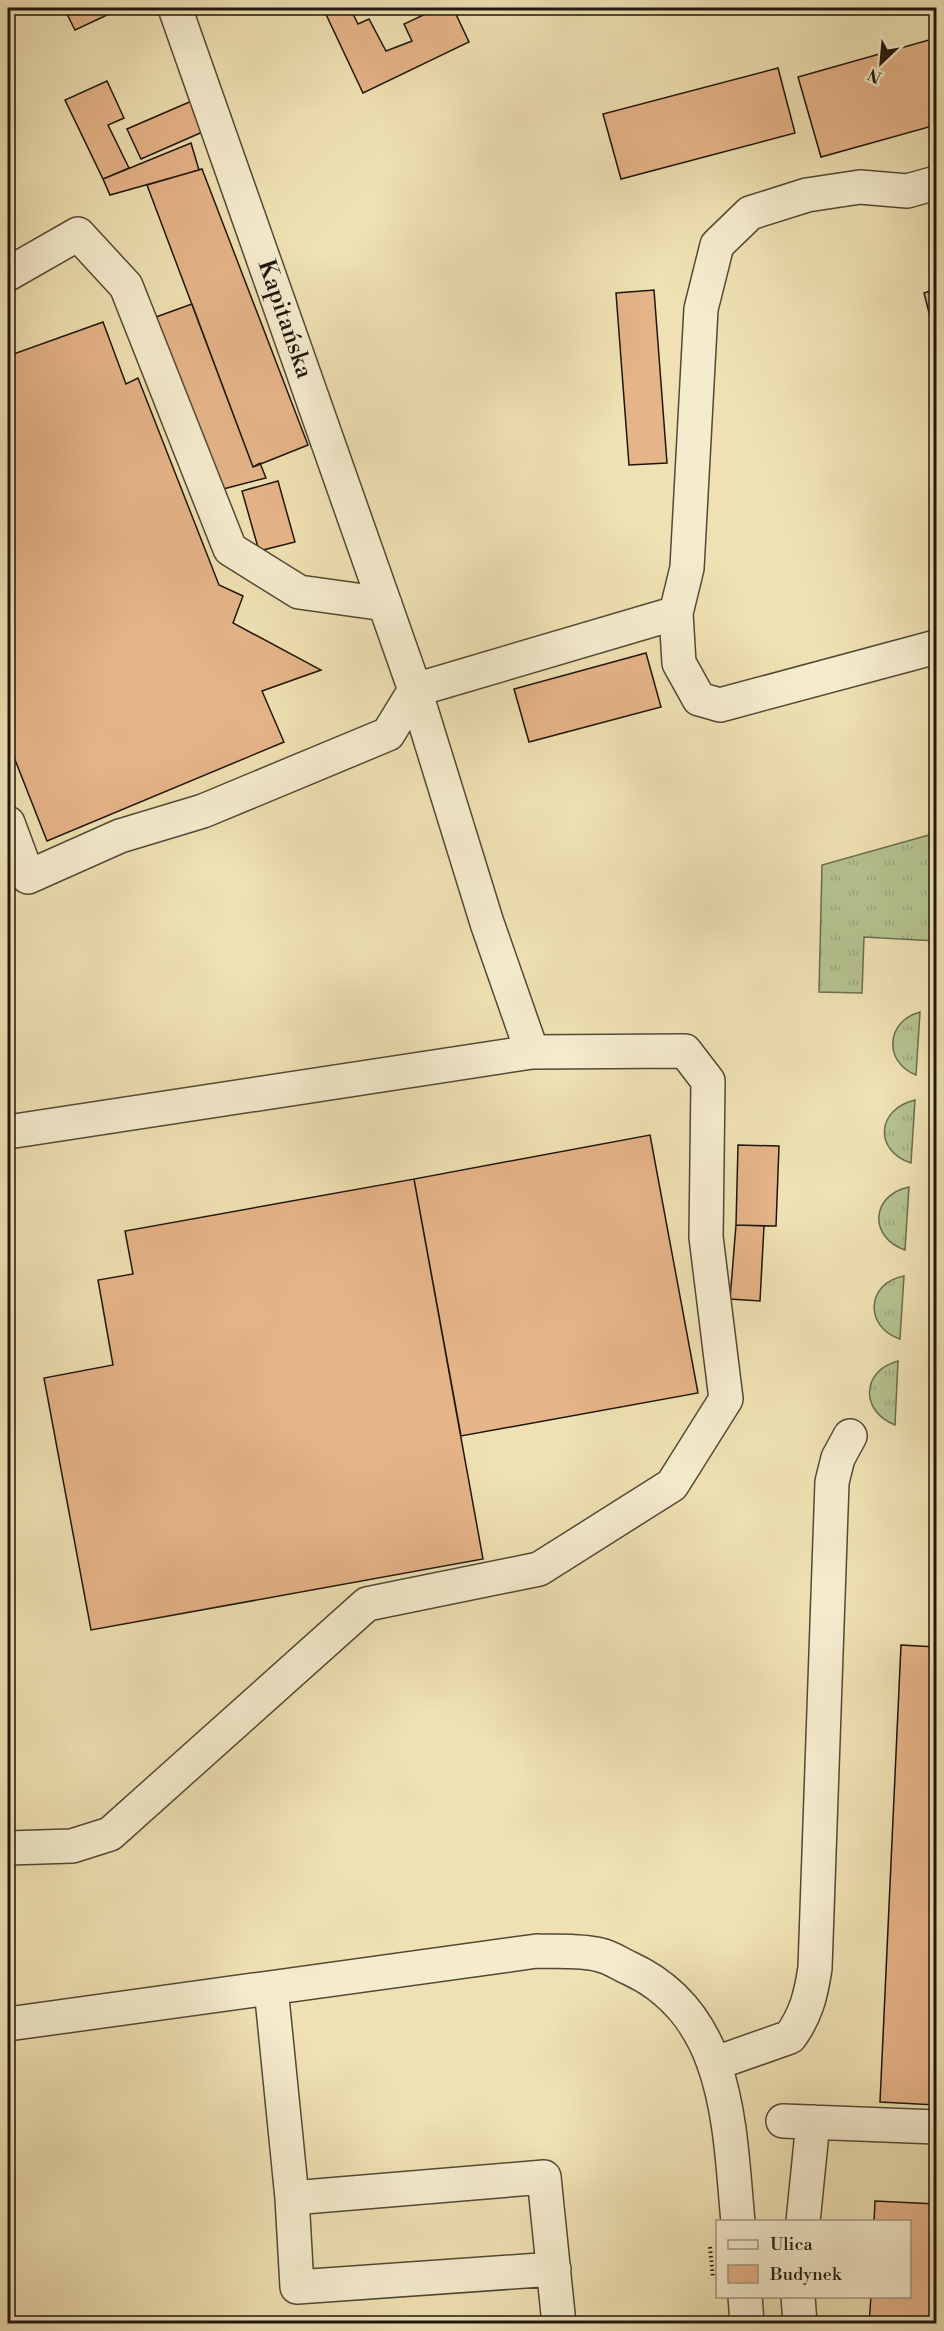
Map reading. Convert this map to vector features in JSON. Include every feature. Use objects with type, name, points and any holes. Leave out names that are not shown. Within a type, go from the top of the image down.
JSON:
[{"type":"street","name":"Kapitańska","points":[[175,8],[415,690],[486,922],[532,1052]]},
{"type":"street","points":[[936,183],[906,191],[860,187],[807,195],[750,213],[717,245],[701,309],[687,568],[676,613],[679,663],[699,699],[720,705],[936,647]]},
{"type":"street","points":[[8,274],[78,234],[126,286],[230,549],[299,592],[389,617]]},
{"type":"street","points":[[8,823],[28,877],[120,836],[203,811],[388,734],[415,690],[676,613]]},
{"type":"street","points":[[8,1132],[532,1052],[685,1051],[708,1081],[706,1237],[726,1399],[672,1485],[539,1569],[367,1604],[110,1834],[72,1846],[8,1848]]},
{"type":"street","points":[[716,2063],[790,2037],[808,2006],[814,1968],[832,1482],[838,1458],[850,1436]]},
{"type":"street","points":[[8,2024],[537,1951],[600,1955],[652,1979],[686,2012],[708,2045],[716,2063],[730,2130],[738,2220]]},
{"type":"street","points":[[271,1988],[292,2198],[297,2288],[554,2269]]},
{"type":"street","points":[[803,2220],[798,2121],[936,2127]]},
{"type":"street","points":[[292,2198],[544,2177],[559,2324]]},
{"type":"street","points":[[732,2298],[747,2324]]},
{"type":"street","points":[[798,2298],[800,2324]]},
{"type":"path","points":[[710,2241],[716,2257]]},
{"type":"green space","points":[[936,833],[936,941],[864,937],[862,993],[819,992],[822,865]]},
{"type":"green space","points":[[920,1012],[916,1075],[905,1069],[898,1061],[893,1042],[900,1024]]},
{"type":"green space","points":[[915,1100],[911,1163],[890,1149],[885,1130],[887,1120],[893,1112],[902,1105]]},
{"type":"green space","points":[[909,1187],[905,1250],[893,1244],[885,1236],[879,1217],[881,1207],[887,1198],[896,1191]]},
{"type":"green space","points":[[904,1276],[900,1339],[888,1333],[880,1325],[875,1316],[874,1306],[882,1287],[891,1280]]},
{"type":"green space","points":[[898,1361],[895,1425],[884,1419],[876,1410],[871,1401],[870,1392],[877,1373]]},
{"type":"building","points":[[64,8],[122,8],[75,30]]},
{"type":"building","points":[[323,8],[350,8],[358,24],[369,19],[386,51],[412,41],[404,24],[438,8],[453,8],[469,42],[363,93]]},
{"type":"building","points":[[936,38],[936,125],[821,157],[798,77]]},
{"type":"building","points":[[778,68],[795,133],[621,179],[603,114]]},
{"type":"building","points":[[107,81],[124,118],[108,125],[129,168],[103,179],[65,100]]},
{"type":"building","points":[[194,100],[207,130],[141,159],[127,129]]},
{"type":"building","points":[[191,143],[199,170],[110,195],[103,179]]},
{"type":"building","points":[[202,169],[308,445],[253,467],[147,185]]},
{"type":"building","points":[[936,289],[936,340],[924,293]]},
{"type":"building","points":[[654,290],[667,463],[629,465],[616,293]]},
{"type":"building","points":[[192,304],[253,467],[260,463],[266,478],[223,489],[156,317]]},
{"type":"building","points":[[103,322],[126,384],[138,378],[219,585],[243,596],[233,623],[321,670],[262,691],[284,742],[47,841],[8,742],[8,356]]},
{"type":"building","points":[[278,481],[295,542],[259,551],[242,491]]},
{"type":"building","points":[[646,653],[661,707],[529,742],[514,689]]},
{"type":"building","points":[[650,1135],[698,1393],[461,1436],[414,1179]]},
{"type":"building","points":[[738,1145],[779,1146],[776,1226],[736,1225]]},
{"type":"building","points":[[414,1179],[483,1559],[91,1630],[44,1378],[113,1365],[98,1280],[133,1274],[125,1231]]},
{"type":"building","points":[[736,1225],[764,1226],[760,1301],[730,1299]]},
{"type":"building","points":[[901,1645],[936,1647],[936,2105],[880,2102]]},
{"type":"building","points":[[875,2201],[936,2204],[936,2324],[869,2324],[871,2298],[911,2298],[911,2220],[874,2220]]}]
